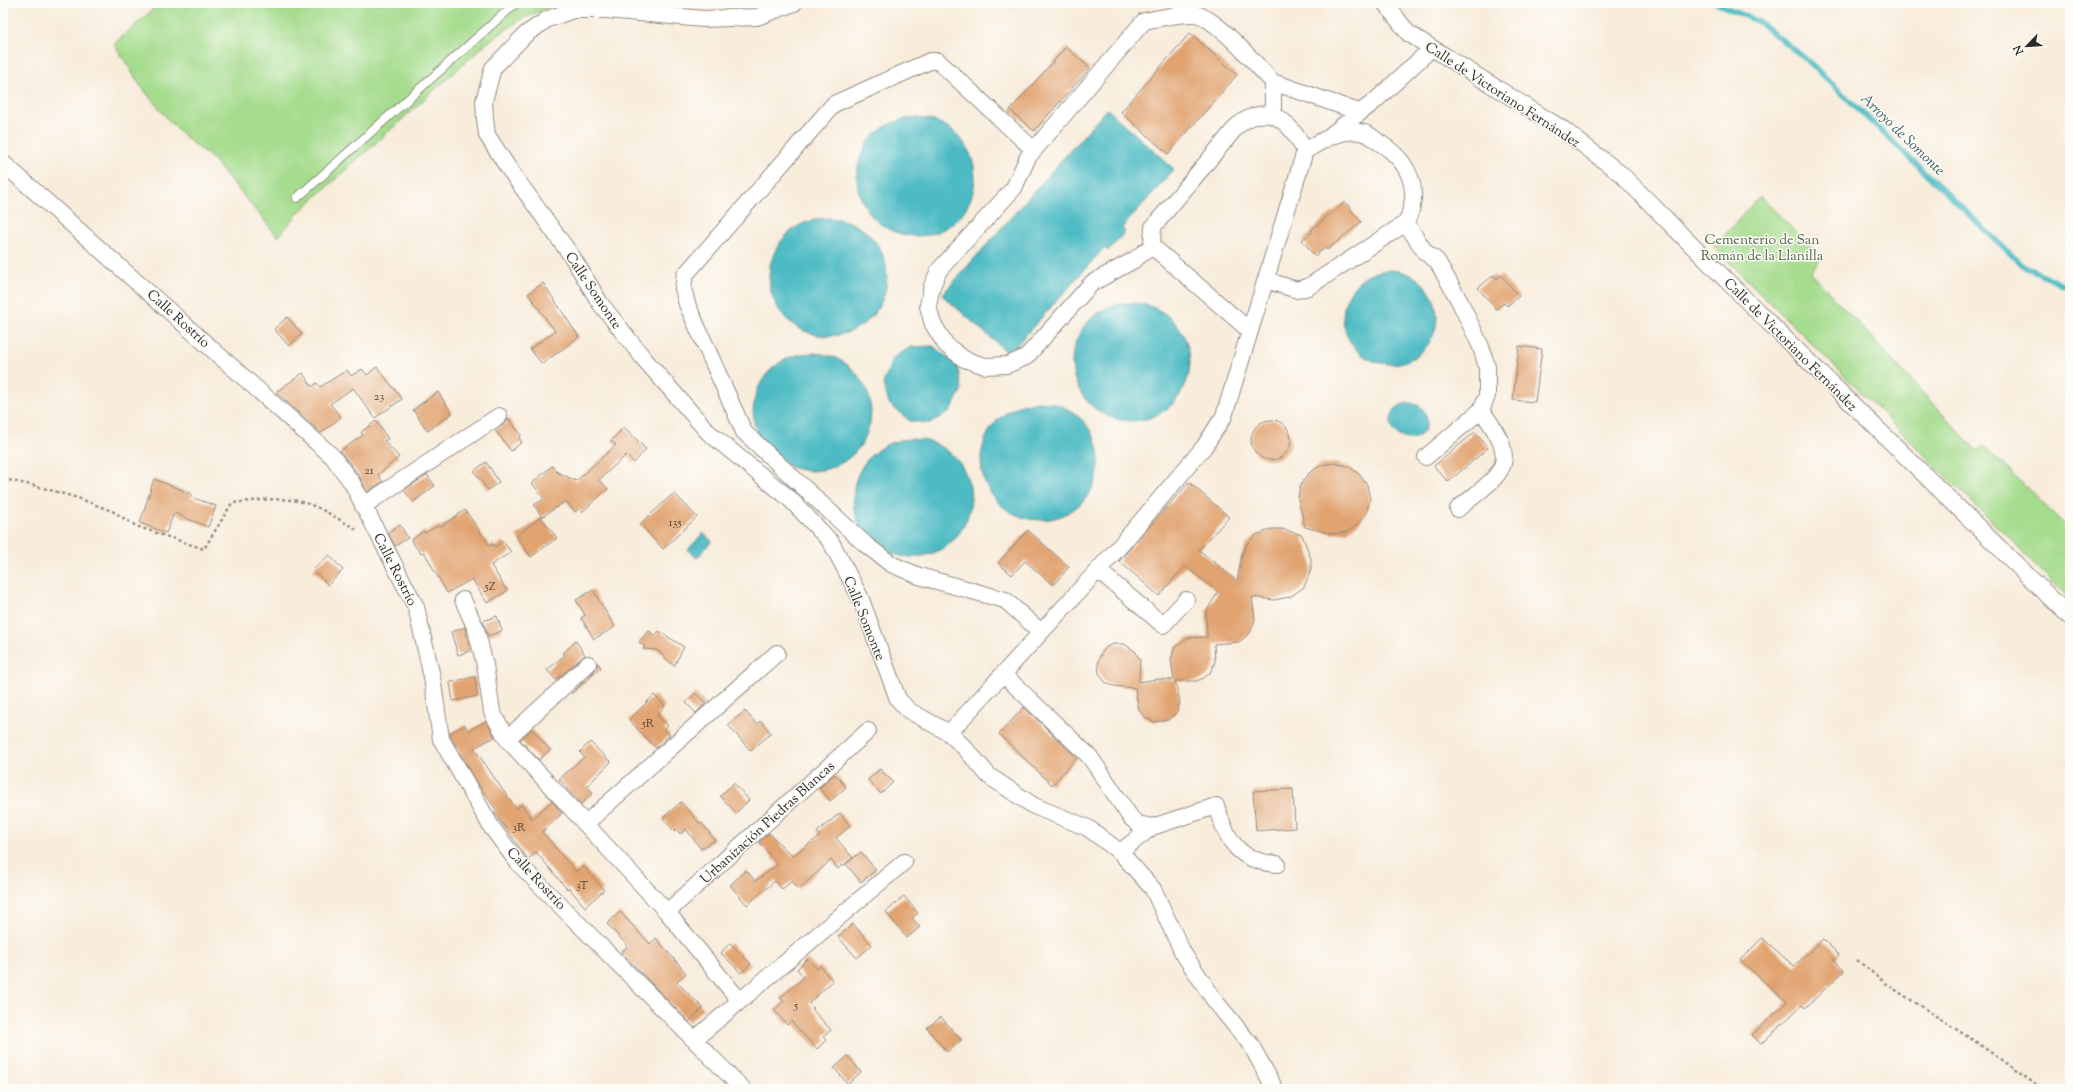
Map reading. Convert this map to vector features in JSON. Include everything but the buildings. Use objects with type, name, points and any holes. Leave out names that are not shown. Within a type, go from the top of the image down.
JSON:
[{"type":"street","name":"Calle Somonte","points":[[794,3],[757,17],[718,18],[695,18],[571,6],[526,34],[493,68],[484,101],[487,135],[509,169],[573,258],[600,303],[645,360],[708,432],[790,499],[831,542],[860,597],[898,699],[908,710],[949,733],[965,748],[989,776],[1034,806],[1088,828],[1120,852],[1153,889],[1183,954],[1215,1001],[1251,1045],[1274,1089]]},
{"type":"street","name":"Calle de Victoriano Fernández","points":[[1385,3],[1408,33],[1564,130],[1621,174],[1759,313],[2070,617]]},
{"type":"street","points":[[1305,151],[1285,122],[1273,115],[1255,115],[1238,125],[1153,227],[1152,246],[1134,260],[1092,283],[1026,357],[1007,365],[985,366],[964,359],[946,345],[933,324],[928,306],[932,286],[939,270],[1014,188],[1028,157],[1144,21],[1196,14],[1220,28],[1273,82],[1358,112]]},
{"type":"street","points":[[949,733],[1098,570],[1204,447],[1224,416],[1305,151],[1331,135],[1358,112],[1375,101],[1432,48]]},
{"type":"street","points":[[1034,150],[938,61],[930,61],[834,104],[684,276],[683,288],[687,304],[744,432],[866,544],[891,564],[920,576],[1005,600],[1041,632]]},
{"type":"street","points":[[1273,82],[1273,115]]},
{"type":"street","points":[[1266,280],[1297,290],[1308,287],[1406,223],[1412,210],[1413,193],[1410,175],[1399,159],[1386,146],[1365,133],[1349,132],[1331,135]]},
{"type":"street","name":"Calle Rostrío","points":[[3,163],[332,456],[352,483],[416,607],[432,677],[441,739],[492,828],[519,864],[743,1089]]},
{"type":"street","points":[[1406,223],[1424,252],[1437,261],[1460,302],[1481,347],[1487,367],[1488,384],[1481,410],[1426,457]]},
{"type":"street","points":[[1152,246],[1250,331]]},
{"type":"street","points":[[1458,510],[1493,480],[1503,467],[1505,456],[1498,436],[1481,410]]},
{"type":"street","points":[[363,506],[499,416]]},
{"type":"street","points":[[1098,570],[1163,625],[1186,600]]},
{"type":"street","points":[[463,600],[476,629],[485,665],[492,712],[507,739],[667,912],[740,1001]]},
{"type":"street","points":[[585,824],[778,654]]},
{"type":"street","points":[[507,739],[588,664]]},
{"type":"street","points":[[1003,674],[1090,757],[1130,818],[1138,824],[1152,827]]},
{"type":"street","name":"Urbanización Piedras Blancas","points":[[667,912],[868,731]]},
{"type":"street","points":[[1120,852],[1152,827],[1216,806],[1224,829],[1234,846],[1249,858],[1264,863],[1277,864]]},
{"type":"street","points":[[695,1040],[904,862]]},
{"type":"lane","points":[[297,198],[516,3]]},
{"type":"path","points":[[3,479],[36,486],[78,498],[114,512],[126,518],[136,526],[204,549],[232,503],[269,500],[298,501],[324,510],[358,531]]},
{"type":"path","points":[[1857,960],[1919,1007],[1979,1044],[2042,1089]]},
{"type":"green space","points":[[160,3],[557,3],[520,20],[488,42],[300,211],[278,237],[211,157],[193,144],[170,122],[140,85],[114,44]]},
{"type":"green space","name":"Cementerio de San Román de la Llanilla","points":[[1760,196],[1821,257],[1811,273],[1977,451],[1984,446],[2070,530],[2070,599],[1714,247]]},
{"type":"water","points":[[1107,109],[1174,169],[1122,228],[1125,232],[1108,251],[1104,248],[1009,354],[942,295]]},
{"type":"water","points":[[916,118],[939,122],[958,135],[971,154],[975,177],[971,200],[958,219],[939,232],[916,236],[893,232],[874,219],[861,200],[857,177],[861,154],[874,135],[893,122]]},
{"type":"water","points":[[828,218],[851,222],[870,235],[883,254],[887,277],[883,300],[870,319],[851,332],[828,336],[805,332],[786,319],[773,300],[769,277],[773,254],[786,235],[805,222]]},
{"type":"water","points":[[1381,270],[1399,270],[1408,273],[1424,283],[1434,299],[1437,308],[1437,326],[1434,335],[1424,351],[1408,361],[1399,364],[1381,364],[1372,361],[1356,351],[1346,335],[1343,326],[1343,308],[1346,299],[1356,283],[1372,273]]},
{"type":"water","points":[[1131,303],[1154,307],[1173,320],[1186,339],[1190,362],[1186,385],[1173,404],[1154,417],[1131,421],[1108,417],[1089,404],[1076,385],[1072,362],[1076,339],[1089,320],[1108,307]]},
{"type":"water","points":[[933,346],[957,365],[962,389],[950,412],[930,423],[910,421],[889,404],[883,384],[892,359],[910,347]]},
{"type":"water","points":[[812,353],[823,354],[835,358],[854,370],[866,389],[870,401],[870,423],[866,435],[854,454],[835,466],[823,470],[812,471],[801,470],[789,466],[770,454],[758,435],[754,423],[753,412],[754,401],[758,389],[770,370],[789,358],[801,354]]},
{"type":"water","points":[[1040,402],[1063,406],[1082,419],[1095,438],[1099,461],[1095,484],[1082,503],[1063,516],[1040,520],[1017,516],[998,503],[985,484],[981,461],[985,438],[998,419],[1017,406]]},
{"type":"water","points":[[1413,403],[1422,408],[1426,414],[1426,428],[1422,434],[1413,439],[1405,439],[1396,434],[1392,428],[1391,417],[1396,408],[1402,404]]},
{"type":"water","points":[[912,439],[935,443],[954,456],[967,475],[971,498],[967,521],[954,540],[935,553],[912,557],[889,553],[870,540],[857,521],[853,498],[857,475],[870,456],[889,443]]},
{"type":"water","points":[[703,533],[712,541],[697,558],[688,550]]},
{"type":"waterway","name":"Arroyo de Somonte","points":[[1716,3],[1759,22],[1806,59],[2021,264],[2062,285],[2070,285]]}]
